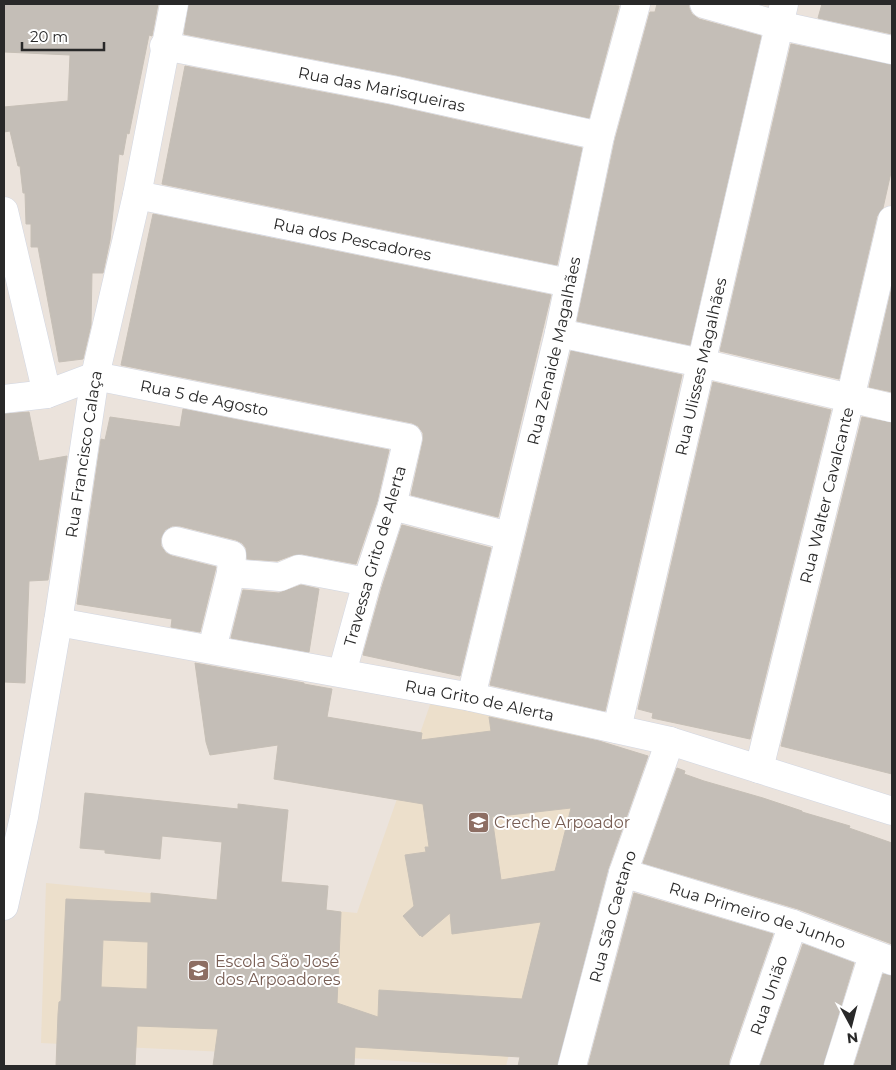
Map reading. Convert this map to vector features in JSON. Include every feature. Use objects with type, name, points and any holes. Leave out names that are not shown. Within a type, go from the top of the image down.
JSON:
[{"type":"street","name":"Rua Francisco Calaça","points":[[4,906],[14,818],[58,622],[95,376],[137,195],[164,46],[174,4]]},
{"type":"street","name":"Rua Zenaide Magalhães","points":[[471,697],[559,334],[600,136],[636,4]]},
{"type":"street","points":[[704,4],[781,14],[892,50]]},
{"type":"street","name":"Rua Ulisses Magalhães","points":[[617,729],[781,14]]},
{"type":"street","name":"Rua das Marisqueiras","points":[[164,46],[393,90],[600,136]]},
{"type":"street","name":"Rua dos Pescadores","points":[[137,195],[569,283]]},
{"type":"street","points":[[4,211],[47,394]]},
{"type":"street","name":"Rua Walter Cavalcante","points":[[759,769],[892,220]]},
{"type":"street","points":[[559,334],[701,363],[892,408]]},
{"type":"street","points":[[4,399],[47,394],[95,376]]},
{"type":"street","name":"Rua 5 de Agosto","points":[[95,376],[408,438]]},
{"type":"street","name":"Travessa Grito de Alerta","points":[[342,673],[367,582],[392,506],[408,438]]},
{"type":"street","points":[[392,506],[509,536]]},
{"type":"street","points":[[176,541],[232,555],[231,573],[212,649]]},
{"type":"street","points":[[231,573],[280,577],[299,569],[367,582]]},
{"type":"street","name":"Rua Grito de Alerta","points":[[58,622],[471,697],[670,741],[892,811]]},
{"type":"street","name":"Rua São Caetano","points":[[572,1066],[623,873],[670,741]]},
{"type":"street","name":"Rua Primeiro de Junho","points":[[623,873],[793,924],[883,958]]},
{"type":"street","name":"Rua União","points":[[744,1066],[793,924]]},
{"type":"street","points":[[838,1066],[883,958]]},
{"type":"shaded area","points":[[431,702],[590,732],[506,1066],[41,1043],[46,883],[357,913]]},
{"type":"building","points":[[4,4],[158,4],[152,36],[149,35],[129,134],[127,133],[123,155],[119,154],[110,240],[103,273],[92,273],[91,325],[83,359],[59,362],[38,247],[31,247],[31,224],[26,224],[25,193],[23,193],[20,166],[18,166],[10,131],[4,132],[4,107],[68,101],[70,55],[4,52]]},
{"type":"building","points":[[189,4],[604,4],[619,6],[589,118],[396,75],[184,34]]},
{"type":"building","points":[[657,4],[689,4],[692,14],[699,19],[761,36],[690,345],[577,321],[615,140],[650,12],[655,12]]},
{"type":"building","points":[[822,4],[892,4],[892,34],[818,18]]},
{"type":"building","points":[[791,44],[892,65],[892,168],[883,208],[877,216],[839,379],[720,351]]},
{"type":"building","points":[[185,66],[390,105],[582,148],[557,265],[162,184]]},
{"type":"building","points":[[153,214],[551,295],[498,517],[411,495],[423,441],[423,433],[418,426],[412,423],[121,365]]},
{"type":"building","points":[[892,287],[892,392],[869,387]]},
{"type":"building","points":[[571,351],[682,375],[605,711],[490,685]]},
{"type":"building","points":[[713,382],[831,410],[750,739],[652,718],[653,713],[638,709]]},
{"type":"building","points":[[183,409],[389,450],[377,502],[356,564],[302,554],[277,561],[247,559],[246,548],[236,540],[180,526],[172,526],[165,530],[161,538],[161,546],[166,553],[216,567],[200,632],[171,627],[172,619],[77,604],[101,439],[105,440],[110,417],[180,427]]},
{"type":"building","points":[[29,412],[39,461],[67,456],[48,580],[29,581],[25,683],[4,682],[4,414]]},
{"type":"building","points":[[862,417],[892,423],[892,568],[890,580],[892,580],[892,774],[781,746]]},
{"type":"building","points":[[402,525],[491,548],[460,676],[363,655]]},
{"type":"building","points":[[301,585],[319,589],[309,652],[231,638],[243,590],[279,593]]},
{"type":"building","points":[[195,663],[332,689],[327,717],[422,733],[421,740],[491,731],[489,717],[599,741],[648,756],[608,869],[557,1066],[518,1066],[520,1057],[355,1047],[354,1066],[213,1066],[218,1029],[137,1026],[135,1066],[56,1066],[66,899],[151,903],[151,893],[217,900],[222,842],[162,836],[160,859],[105,853],[105,850],[80,848],[85,793],[238,809],[238,804],[288,810],[281,882],[328,886],[326,910],[341,912],[337,1003],[378,1017],[379,990],[522,999],[541,922],[452,934],[450,913],[422,937],[403,916],[414,906],[405,855],[426,852],[425,847],[429,847],[423,804],[274,779],[278,745],[210,755],[206,742]],"holes":[[[571,808],[555,871],[501,880],[492,817]],[[103,940],[148,942],[147,989],[101,987]]]},
{"type":"building","points":[[677,768],[685,771],[684,774],[704,781],[850,826],[849,828],[892,843],[892,944],[798,909],[643,863]]},
{"type":"building","points":[[634,893],[773,934],[729,1061],[729,1066],[588,1066]]},
{"type":"building","points":[[803,944],[854,963],[823,1066],[760,1066]]},
{"type":"building","points":[[883,974],[892,976],[892,1066],[854,1066]]},
{"type":"place","name":"Creche Arpoador","points":[[478,822]]},
{"type":"place","name":"Escola São José dos Arpoadores","points":[[199,970]]}]
